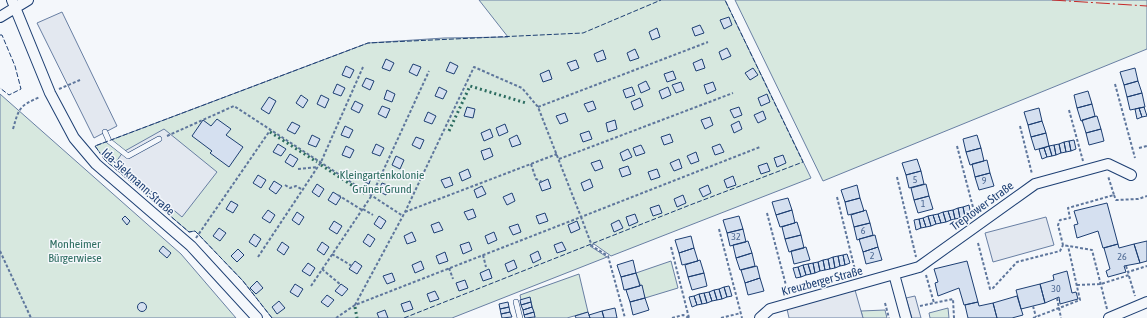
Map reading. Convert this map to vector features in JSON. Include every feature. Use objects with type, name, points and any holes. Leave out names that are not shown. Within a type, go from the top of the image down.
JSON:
[{"type":"street","points":[[0,17],[14,4],[28,0]]},
{"type":"street","name":"Ida-Siekmann-Straße","points":[[14,4],[50,93],[74,138],[96,164],[191,246],[257,318]]},
{"type":"street","points":[[1105,165],[1108,164],[1131,175]]},
{"type":"street","name":"Treptower Straße","points":[[894,274],[921,265],[1035,184],[1085,169],[1105,165]]},
{"type":"street","points":[[894,274],[906,318]]},
{"type":"street","name":"Kreuzberger Straße","points":[[760,318],[770,309],[894,274]]},
{"type":"street","points":[[1109,318],[1147,302]]},
{"type":"lane","points":[[105,132],[109,141],[128,156],[159,139]]},
{"type":"lane","points":[[516,302],[520,318]]},
{"type":"path","points":[[538,107],[708,42]]},
{"type":"path","points":[[258,257],[318,168],[363,67]]},
{"type":"path","points":[[355,305],[405,212],[474,67],[522,88],[538,107],[592,246],[608,256],[625,318]]},
{"type":"path","points":[[311,286],[372,195],[429,71]]},
{"type":"path","points":[[1115,84],[1135,158]]},
{"type":"path","points":[[558,160],[733,93]]},
{"type":"path","points":[[159,139],[234,106],[403,216]]},
{"type":"path","points":[[1069,110],[1085,169]]},
{"type":"path","points":[[1020,126],[1035,184]]},
{"type":"path","points":[[191,246],[271,129]]},
{"type":"path","points":[[336,318],[355,305],[760,146]]},
{"type":"path","points":[[957,146],[977,226]]},
{"type":"path","points":[[1139,148],[1147,146]]},
{"type":"path","points":[[405,212],[557,154]]},
{"type":"path","points":[[531,164],[536,179],[542,182]]},
{"type":"path","points":[[1105,165],[1116,200],[1138,199],[1147,196]]},
{"type":"path","points":[[298,169],[318,168]]},
{"type":"path","points":[[897,177],[921,265],[934,303]]},
{"type":"path","points":[[285,185],[290,188],[296,186],[303,190]]},
{"type":"path","points":[[338,195],[373,215]]},
{"type":"path","points":[[978,243],[990,289],[993,288],[1017,262],[1060,251],[1063,245],[1058,225],[1060,220],[1070,218],[1068,208],[1114,195]]},
{"type":"path","points":[[837,198],[858,284]]},
{"type":"path","points":[[767,212],[791,303]]},
{"type":"path","points":[[719,229],[742,318]]},
{"type":"path","points":[[1063,245],[1092,250],[1109,318]]},
{"type":"path","points":[[1033,306],[1035,318],[1080,300],[1068,246]]},
{"type":"path","points":[[671,247],[689,318]]},
{"type":"path","points":[[0,251],[31,318]]},
{"type":"path","points":[[332,254],[352,266]]},
{"type":"path","points":[[483,255],[486,267]]},
{"type":"path","points":[[1126,266],[1134,292]]},
{"type":"path","points":[[1128,272],[1147,266]]},
{"type":"path","points":[[449,268],[453,279]]},
{"type":"path","points":[[322,270],[341,284]]},
{"type":"path","points":[[1077,286],[1101,284],[1129,276]]},
{"type":"path","points":[[1057,298],[1061,318]]},
{"type":"path","points":[[920,306],[953,299],[954,318]]},
{"type":"path","points":[[885,304],[889,318]]},
{"type":"path","points":[[721,318],[741,313]]},
{"type":"path","points":[[672,318],[683,315],[689,318]]},
{"type":"green space","name":"Kleingartenkolonie Grüner Grund","points":[[479,0],[725,0],[811,178],[611,256],[594,244],[590,246],[607,257],[452,318],[272,318],[243,281],[195,231],[189,232],[105,160],[95,146],[368,43],[444,38],[508,37]]},
{"type":"green space","points":[[735,0],[1147,0],[1147,49],[823,181]]},
{"type":"green space","name":"Monheimer Bürgerwiese","points":[[0,94],[181,254],[236,318],[0,318]]},
{"type":"green space","points":[[671,261],[678,288],[645,298],[636,273]]},
{"type":"green space","points":[[579,274],[588,312],[567,318],[535,318],[530,298],[521,300],[520,295]]},
{"type":"green space","points":[[948,308],[949,318],[930,318],[929,313]]},
{"type":"green space","points":[[885,310],[887,318],[863,318],[861,311]]},
{"type":"shaded area","points":[[62,12],[117,126],[94,138],[37,23]]},
{"type":"shaded area","points":[[164,129],[217,172],[182,217],[116,162],[123,152]]},
{"type":"shaded area","points":[[1046,217],[1054,245],[993,262],[985,233]]},
{"type":"shaded area","points":[[855,290],[863,318],[789,318],[787,309]]},
{"type":"shaded area","points":[[915,296],[921,318],[912,318],[906,298]]},
{"type":"building","points":[[729,17],[732,25],[724,29],[720,20]]},
{"type":"building","points":[[700,25],[704,33],[695,36],[692,28]]},
{"type":"building","points":[[657,28],[660,37],[652,40],[649,32]]},
{"type":"building","points":[[727,48],[731,56],[722,60],[719,52]]},
{"type":"building","points":[[635,49],[639,58],[630,61],[627,53]]},
{"type":"building","points":[[603,50],[606,59],[597,62],[594,54]]},
{"type":"building","points":[[386,59],[394,63],[390,71],[382,68]]},
{"type":"building","points":[[702,59],[705,68],[696,71],[693,63]]},
{"type":"building","points":[[576,60],[579,68],[571,71],[567,63]]},
{"type":"building","points":[[450,62],[458,66],[454,74],[446,71]]},
{"type":"building","points":[[413,64],[421,67],[417,76],[409,72]]},
{"type":"building","points":[[346,66],[354,70],[350,78],[342,75]]},
{"type":"building","points":[[753,68],[758,75],[750,80],[745,73]]},
{"type":"building","points":[[1135,68],[1138,81],[1124,85],[1120,72]]},
{"type":"building","points":[[549,70],[552,79],[543,82],[540,74]]},
{"type":"building","points":[[673,71],[676,79],[667,82],[664,74]]},
{"type":"building","points":[[366,78],[374,81],[370,90],[362,86]]},
{"type":"building","points":[[646,81],[650,89],[641,93],[638,85]]},
{"type":"building","points":[[1138,81],[1142,93],[1127,97],[1124,85]]},
{"type":"building","points":[[681,82],[684,90],[676,93],[672,85]]},
{"type":"building","points":[[713,82],[716,90],[707,94],[704,85]]},
{"type":"building","points":[[337,84],[345,88],[341,96],[333,93]]},
{"type":"building","points":[[439,87],[447,91],[443,99],[435,96]]},
{"type":"building","points":[[632,87],[635,95],[626,98],[623,90]]},
{"type":"building","points":[[668,87],[671,95],[662,99],[659,91]]},
{"type":"building","points":[[387,90],[395,94],[392,102],[384,99]]},
{"type":"building","points":[[1088,91],[1092,104],[1077,108],[1074,95]]},
{"type":"building","points":[[1142,93],[1145,107],[1130,110],[1127,97]]},
{"type":"building","points":[[767,94],[770,102],[761,106],[758,98]]},
{"type":"building","points":[[301,95],[308,100],[303,108],[296,103]]},
{"type":"building","points":[[321,95],[329,99],[325,108],[317,104]]},
{"type":"building","points":[[269,97],[276,101],[269,114],[261,109]]},
{"type":"building","points":[[640,98],[643,106],[634,110],[631,102]]},
{"type":"building","points":[[355,101],[363,105],[359,113],[351,109]]},
{"type":"building","points":[[593,101],[596,109],[588,112],[584,104]]},
{"type":"building","points":[[1092,104],[1095,116],[1081,121],[1077,108]]},
{"type":"building","points":[[382,106],[390,109],[386,118],[378,114]]},
{"type":"building","points":[[467,107],[475,109],[473,118],[464,116]]},
{"type":"building","points":[[739,107],[742,115],[734,118],[730,110]]},
{"type":"building","points":[[1144,107],[1147,116],[1142,117],[1139,108]]},
{"type":"building","points":[[1039,108],[1042,121],[1028,125],[1024,112]]},
{"type":"building","points":[[1139,108],[1142,117],[1137,119],[1135,109]]},
{"type":"building","points":[[763,111],[766,119],[758,123],[754,115]]},
{"type":"building","points":[[428,112],[436,116],[432,124],[424,121]]},
{"type":"building","points":[[565,113],[568,121],[560,124],[556,116]]},
{"type":"building","points":[[1097,116],[1101,129],[1086,133],[1082,120]]},
{"type":"building","points":[[710,117],[713,125],[705,129],[701,120]]},
{"type":"building","points":[[217,119],[231,129],[226,135],[243,147],[229,167],[210,153],[212,151],[192,136],[203,120],[211,126]]},
{"type":"building","points":[[615,120],[617,129],[608,132],[606,123]]},
{"type":"building","points":[[739,121],[742,129],[734,133],[731,125]]},
{"type":"building","points":[[1042,121],[1046,133],[1031,137],[1028,125]]},
{"type":"building","points":[[292,122],[300,126],[295,134],[287,130]]},
{"type":"building","points":[[505,124],[508,132],[499,136],[496,128]]},
{"type":"building","points":[[345,126],[353,130],[349,138],[341,135]]},
{"type":"building","points":[[490,129],[493,137],[484,141],[481,133]]},
{"type":"building","points":[[1101,129],[1104,141],[1089,145],[1086,133]]},
{"type":"building","points":[[589,131],[592,139],[583,142],[580,134]]},
{"type":"building","points":[[1046,133],[1049,146],[1035,150],[1031,137]]},
{"type":"building","points":[[670,134],[673,142],[664,145],[661,137]]},
{"type":"building","points":[[312,135],[320,139],[316,147],[308,144]]},
{"type":"building","points":[[517,135],[521,144],[512,147],[509,139]]},
{"type":"building","points":[[977,135],[981,148],[966,152],[963,139]]},
{"type":"building","points":[[416,137],[424,140],[420,149],[412,145]]},
{"type":"building","points":[[1074,140],[1076,149],[1071,151],[1069,141]]},
{"type":"building","points":[[1069,141],[1071,151],[1066,152],[1064,142]]},
{"type":"building","points":[[1064,142],[1066,152],[1061,153],[1059,144]]},
{"type":"building","points":[[278,144],[286,149],[281,156],[273,152]]},
{"type":"building","points":[[376,144],[384,148],[380,156],[372,153]]},
{"type":"building","points":[[720,144],[724,152],[715,155],[712,147]]},
{"type":"building","points":[[1059,144],[1061,153],[1056,155],[1054,145]]},
{"type":"building","points":[[641,145],[645,153],[636,156],[633,148]]},
{"type":"building","points":[[1054,145],[1056,155],[1052,156],[1049,146]]},
{"type":"building","points":[[346,146],[354,150],[350,158],[342,155]]},
{"type":"building","points":[[1049,146],[1052,156],[1047,157],[1044,148]]},
{"type":"building","points":[[490,148],[493,156],[484,160],[481,151]]},
{"type":"building","points":[[981,148],[984,161],[970,165],[966,152]]},
{"type":"building","points":[[1044,148],[1047,157],[1042,159],[1039,149]]},
{"type":"building","points":[[628,149],[632,157],[623,161],[620,153]]},
{"type":"building","points":[[696,152],[699,161],[691,164],[687,156]]},
{"type":"building","points":[[290,154],[298,159],[293,167],[285,162]]},
{"type":"building","points":[[783,155],[786,163],[777,167],[774,158]]},
{"type":"building","points":[[396,156],[404,160],[400,169],[392,165]]},
{"type":"building","points":[[679,159],[682,168],[674,171],[670,163]]},
{"type":"building","points":[[917,159],[921,171],[906,175],[902,163]]},
{"type":"building","points":[[600,160],[603,168],[595,171],[591,163]]},
{"type":"building","points":[[987,160],[990,173],[975,177],[972,164]]},
{"type":"building","points":[[767,163],[770,171],[761,174],[758,166]]},
{"type":"building","points":[[628,166],[631,174],[622,177],[619,169]]},
{"type":"building","points":[[468,169],[471,177],[462,181],[459,173]]},
{"type":"building","points":[[657,169],[660,177],[651,180],[648,172]]},
{"type":"building","points":[[921,171],[924,184],[909,188],[906,175]]},
{"type":"building","points":[[364,172],[372,175],[369,184],[361,180]]},
{"type":"building","points":[[990,173],[994,186],[979,190],[975,177]]},
{"type":"building","points":[[258,175],[266,180],[261,188],[253,183]]},
{"type":"building","points":[[733,176],[736,185],[727,188],[724,180]]},
{"type":"building","points":[[450,177],[453,185],[445,188],[441,180]]},
{"type":"building","points":[[548,179],[551,188],[542,191],[539,183]]},
{"type":"building","points":[[590,179],[593,187],[584,191],[581,183]]},
{"type":"building","points":[[274,181],[282,186],[276,194],[269,189]]},
{"type":"building","points":[[382,183],[390,186],[386,195],[378,191]]},
{"type":"building","points":[[317,184],[324,189],[319,197],[312,192]]},
{"type":"building","points":[[926,184],[929,196],[914,200],[911,188]]},
{"type":"building","points":[[708,185],[711,193],[703,197],[699,189]]},
{"type":"building","points":[[857,185],[860,198],[845,202],[841,190]]},
{"type":"building","points":[[482,186],[486,194],[477,198],[474,190]]},
{"type":"building","points":[[333,192],[341,197],[336,205],[328,200]]},
{"type":"building","points":[[512,193],[515,201],[507,205],[503,197]]},
{"type":"building","points":[[683,195],[686,203],[677,207],[674,199]]},
{"type":"building","points":[[929,196],[933,209],[918,213],[914,200]]},
{"type":"building","points":[[788,198],[792,210],[776,215],[772,202]]},
{"type":"building","points":[[860,198],[864,211],[848,215],[845,202]]},
{"type":"building","points":[[231,201],[238,205],[233,213],[226,209]]},
{"type":"building","points":[[1107,203],[1118,244],[1103,248],[1098,231],[1077,238],[1074,225],[1078,224],[1074,211]]},
{"type":"building","points":[[659,205],[662,213],[653,216],[650,208]]},
{"type":"building","points":[[969,205],[971,215],[965,217],[963,207]]},
{"type":"building","points":[[963,207],[965,216],[960,218],[958,208]]},
{"type":"building","points":[[958,208],[960,218],[955,219],[953,210]]},
{"type":"building","points":[[473,209],[476,217],[468,220],[464,212]]},
{"type":"building","points":[[268,210],[275,215],[270,223],[262,218]]},
{"type":"building","points":[[792,210],[795,223],[780,227],[776,215]]},
{"type":"building","points":[[866,210],[870,223],[854,227],[851,215]]},
{"type":"building","points":[[953,210],[955,219],[951,220],[948,211]]},
{"type":"building","points":[[948,211],[951,220],[946,222],[943,212]]},
{"type":"building","points":[[297,212],[304,217],[299,225],[292,220]]},
{"type":"building","points":[[943,212],[946,222],[941,223],[938,214]]},
{"type":"building","points":[[545,213],[548,221],[539,224],[536,216]]},
{"type":"building","points":[[635,214],[638,222],[629,226],[626,217]]},
{"type":"building","points":[[938,214],[941,223],[936,224],[933,215]]},
{"type":"building","points":[[933,215],[936,224],[931,226],[928,216]]},
{"type":"building","points":[[125,216],[130,221],[127,225],[122,219]]},
{"type":"building","points":[[379,216],[386,221],[381,229],[374,224]]},
{"type":"building","points":[[739,216],[743,229],[727,233],[723,220]]},
{"type":"building","points":[[928,216],[931,226],[926,227],[923,218]]},
{"type":"building","points":[[923,218],[926,227],[921,228],[919,219]]},
{"type":"building","points":[[919,219],[921,228],[916,230],[914,220]]},
{"type":"building","points":[[619,220],[623,228],[614,232],[611,224]]},
{"type":"building","points":[[334,221],[342,226],[337,234],[329,229]]},
{"type":"building","points":[[577,221],[580,229],[571,233],[568,225]]},
{"type":"building","points":[[439,222],[443,230],[434,233],[431,225]]},
{"type":"building","points":[[797,222],[801,235],[785,239],[782,227]]},
{"type":"building","points":[[870,223],[873,235],[857,240],[854,227]]},
{"type":"building","points":[[518,224],[521,232],[513,235],[509,227]]},
{"type":"building","points":[[219,228],[226,233],[220,241],[213,236]]},
{"type":"building","points":[[743,229],[746,242],[730,246],[727,233]]},
{"type":"building","points":[[412,232],[416,241],[407,244],[404,236]]},
{"type":"building","points":[[494,232],[497,240],[488,244],[485,236]]},
{"type":"building","points":[[254,234],[261,239],[256,247],[249,242]]},
{"type":"building","points":[[368,234],[375,239],[370,247],[363,242]]},
{"type":"building","points":[[801,235],[804,248],[789,252],[785,239]]},
{"type":"building","points":[[875,235],[878,247],[863,252],[859,239]]},
{"type":"building","points":[[691,236],[694,248],[679,253],[675,240]]},
{"type":"building","points":[[748,241],[752,253],[736,258],[733,245]]},
{"type":"building","points":[[1147,241],[1147,261],[1140,263],[1134,244]]},
{"type":"building","points":[[282,242],[289,247],[284,255],[277,250]]},
{"type":"building","points":[[322,242],[329,247],[324,255],[317,250]]},
{"type":"building","points":[[469,242],[472,250],[463,254],[460,245]]},
{"type":"building","points":[[562,242],[566,250],[557,253],[554,245]]},
{"type":"building","points":[[1118,244],[1119,248],[1134,244],[1140,263],[1124,266],[1126,272],[1108,277],[1106,271],[1110,269],[1104,248]]},
{"type":"building","points":[[163,246],[171,253],[167,258],[159,251]]},
{"type":"building","points":[[806,247],[810,260],[794,264],[791,251]]},
{"type":"building","points":[[878,247],[882,260],[866,264],[863,252]]},
{"type":"building","points":[[694,248],[698,261],[682,265],[679,253]]},
{"type":"building","points":[[238,249],[244,255],[237,262],[231,256]]},
{"type":"building","points":[[538,251],[541,259],[533,263],[530,255]]},
{"type":"building","points":[[445,252],[448,261],[439,264],[436,256]]},
{"type":"building","points":[[752,253],[755,266],[740,270],[736,258]]},
{"type":"building","points":[[847,254],[850,263],[845,265],[843,255]]},
{"type":"building","points":[[843,255],[845,265],[840,266],[838,256]]},
{"type":"building","points":[[838,256],[840,266],[835,268],[833,257]]},
{"type":"building","points":[[833,257],[835,268],[830,269],[828,259]]},
{"type":"building","points":[[828,259],[830,269],[825,270],[823,260]]},
{"type":"building","points":[[514,260],[517,268],[508,272],[505,264]]},
{"type":"building","points":[[633,260],[636,273],[621,277],[617,265]]},
{"type":"building","points":[[700,260],[704,273],[688,277],[685,265]]},
{"type":"building","points":[[823,260],[825,270],[820,271],[818,262]]},
{"type":"building","points":[[355,261],[362,266],[357,274],[349,269]]},
{"type":"building","points":[[421,261],[424,269],[415,273],[412,265]]},
{"type":"building","points":[[967,261],[978,302],[964,305],[959,288],[938,296],[935,283],[938,282],[934,269]]},
{"type":"building","points":[[818,262],[820,271],[815,273],[813,263]]},
{"type":"building","points":[[308,263],[315,268],[310,276],[302,271]]},
{"type":"building","points":[[813,263],[815,273],[811,274],[808,264]]},
{"type":"building","points":[[808,264],[811,274],[806,275],[803,265]]},
{"type":"building","points":[[803,265],[806,275],[801,277],[798,267]]},
{"type":"building","points":[[757,266],[760,278],[745,283],[741,270]]},
{"type":"building","points":[[798,267],[801,277],[796,278],[793,268]]},
{"type":"building","points":[[489,269],[492,278],[483,281],[480,273]]},
{"type":"building","points":[[1067,271],[1072,293],[1076,292],[1078,299],[1060,304],[1059,297],[1045,303],[1040,284],[1054,280],[1053,275]]},
{"type":"building","points":[[392,273],[395,281],[387,284],[383,276]]},
{"type":"building","points":[[636,273],[640,286],[624,290],[621,277]]},
{"type":"building","points":[[704,273],[707,286],[692,290],[688,277]]},
{"type":"building","points":[[760,278],[764,291],[748,295],[745,283]]},
{"type":"building","points":[[465,280],[468,288],[459,291],[456,283]]},
{"type":"building","points":[[257,281],[263,288],[256,294],[250,288]]},
{"type":"building","points":[[295,284],[303,289],[298,297],[290,292]]},
{"type":"building","points":[[341,284],[348,289],[342,296],[335,291]]},
{"type":"building","points":[[1040,284],[1045,303],[1021,309],[1016,290]]},
{"type":"building","points":[[642,285],[645,298],[630,302],[626,290]]},
{"type":"building","points":[[729,286],[732,296],[727,297],[724,287]]},
{"type":"building","points":[[724,287],[727,297],[722,299],[719,289]]},
{"type":"building","points":[[719,289],[722,299],[717,300],[714,290]]},
{"type":"building","points":[[714,290],[717,300],[712,301],[709,292]]},
{"type":"building","points":[[435,291],[439,299],[430,302],[427,294]]},
{"type":"building","points":[[709,292],[712,301],[707,303],[704,293]]},
{"type":"building","points":[[704,293],[707,303],[702,304],[699,294]]},
{"type":"building","points":[[699,294],[702,304],[697,305],[694,296]]},
{"type":"building","points":[[327,295],[334,300],[328,307],[321,302]]},
{"type":"building","points":[[694,296],[697,305],[692,307],[689,297]]},
{"type":"building","points":[[1017,296],[1023,315],[1012,318],[997,318],[993,303]]},
{"type":"building","points":[[530,297],[531,302],[521,305],[520,300]]},
{"type":"building","points":[[645,298],[649,310],[633,315],[630,302]]},
{"type":"building","points":[[279,301],[285,308],[277,314],[272,307]]},
{"type":"building","points":[[410,301],[413,309],[404,312],[401,304]]},
{"type":"building","points":[[508,302],[509,307],[500,309],[499,304]]},
{"type":"building","points":[[531,302],[532,307],[523,310],[521,305]]},
{"type":"building","points":[[978,302],[979,306],[993,303],[997,318],[968,318],[965,305]]},
{"type":"building","points":[[140,303],[144,303],[146,307],[144,311],[140,311],[138,309],[138,305]]},
{"type":"building","points":[[509,307],[510,312],[501,314],[500,309]]},
{"type":"building","points":[[532,307],[534,312],[524,315],[523,310]]},
{"type":"building","points":[[615,308],[617,318],[604,318],[602,311]]},
{"type":"building","points":[[385,310],[388,318],[379,318],[377,313]]},
{"type":"building","points":[[602,311],[604,318],[590,318],[589,315]]},
{"type":"building","points":[[510,312],[512,317],[502,318],[501,314]]},
{"type":"building","points":[[534,312],[535,317],[525,318],[524,315]]},
{"type":"building","points":[[588,312],[590,318],[576,318],[575,316]]},
{"type":"hedge","points":[[449,131],[470,86],[526,103]]},
{"type":"hedge","points":[[270,132],[317,162]]},
{"type":"hedge","points":[[321,165],[367,195]]},
{"type":"hedge","points":[[355,307],[357,318]]},
{"type":"fence","points":[[272,318],[243,281],[195,231],[189,232],[105,160],[95,146],[368,43],[583,33],[661,0]]},
{"type":"fence","points":[[404,318],[803,162],[725,0]]},
{"type":"fence","points":[[0,35],[2,35],[15,66],[21,89],[9,95],[0,88]]},
{"type":"power","points":[[1052,0],[1147,6]]}]
